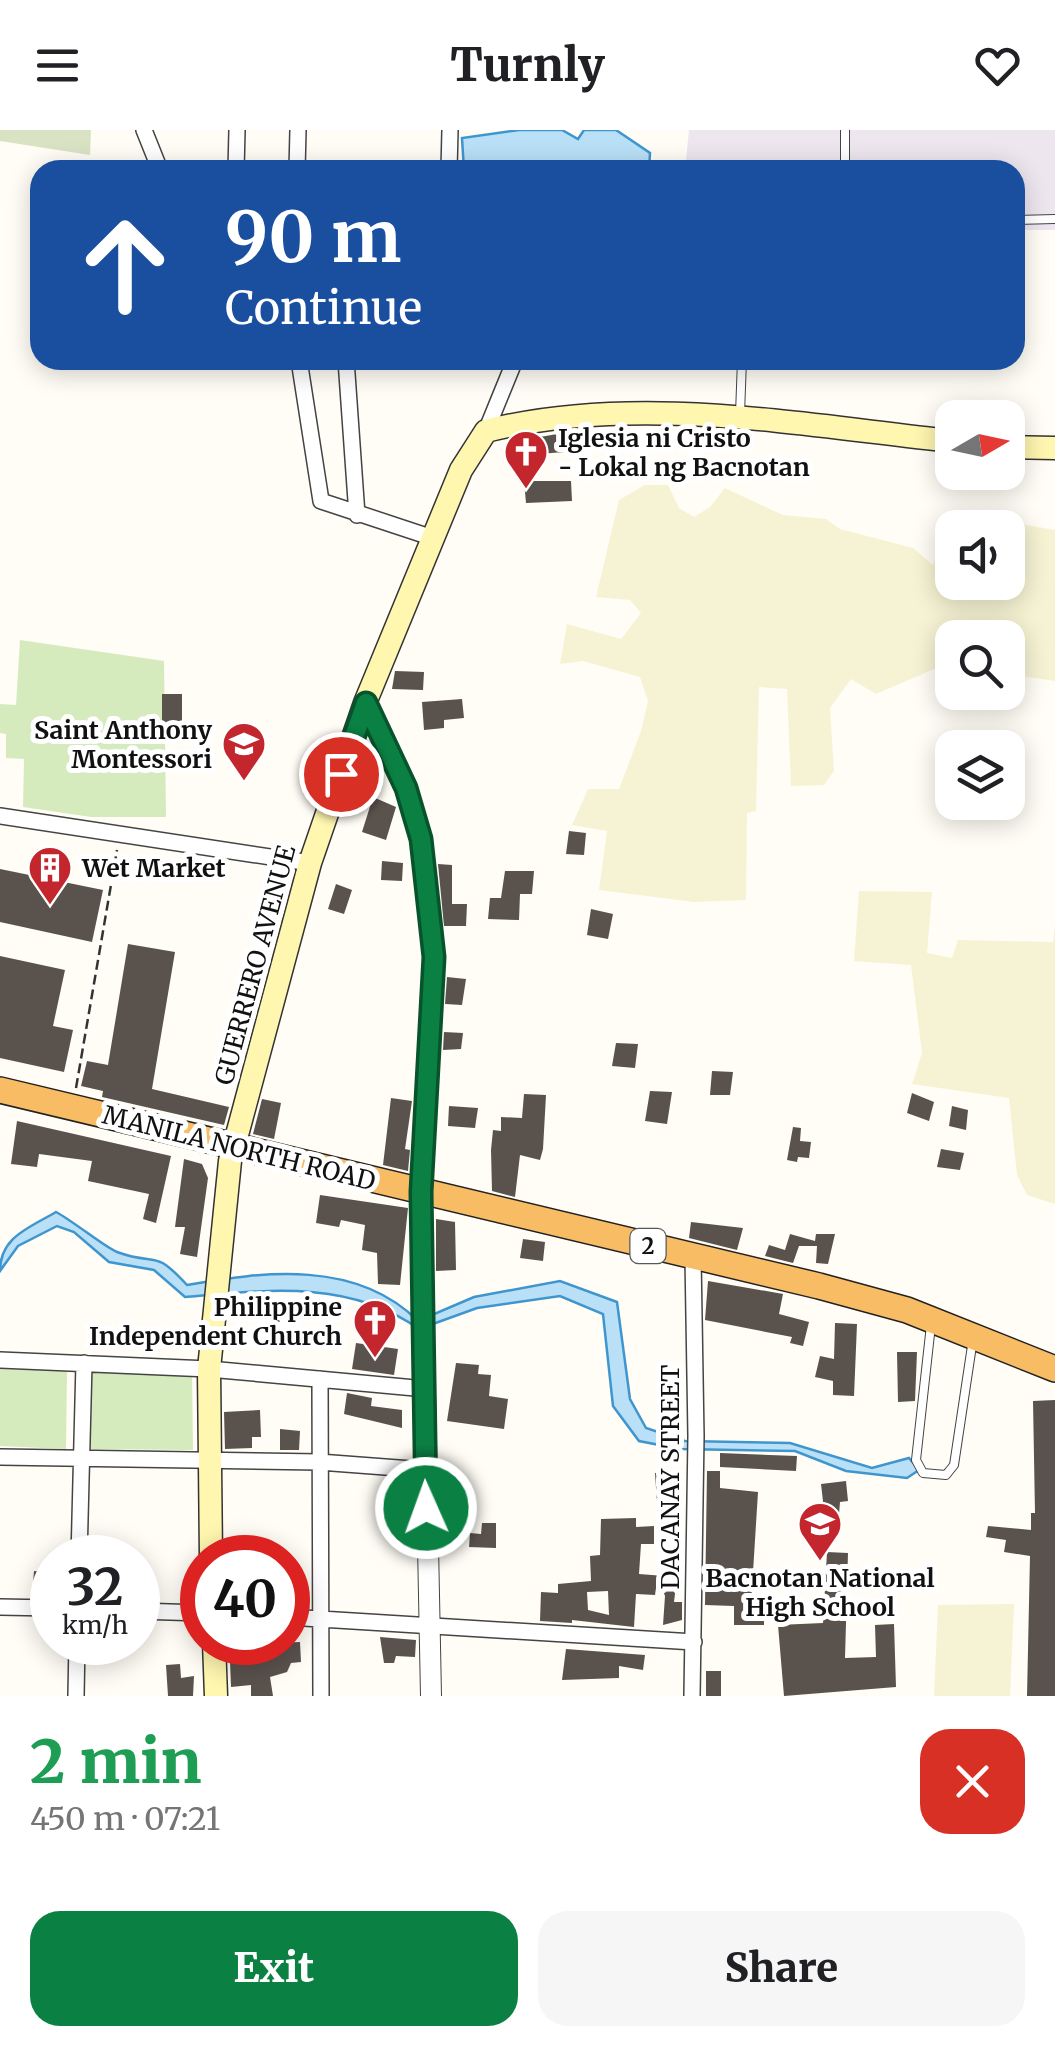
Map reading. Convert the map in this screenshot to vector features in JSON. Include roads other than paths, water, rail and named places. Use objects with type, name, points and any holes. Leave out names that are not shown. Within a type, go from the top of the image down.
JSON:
[{"type":"highway","name":"MANILA NORTH ROAD","points":[[0,1090],[819,1286],[932,1320],[1055,1369]]},
{"type":"main road","points":[[486,431],[564,414],[740,418],[935,439]]},
{"type":"main road","name":"GUERRERO AVENUE","points":[[211,1535],[209,1369],[214,1287],[234,1146],[310,863],[366,703],[462,470],[486,431]]},
{"type":"main road","points":[[1025,447],[1055,448]]},
{"type":"main road","points":[[215,1665],[216,1696]]},
{"type":"street","points":[[144,130],[156,160]]},
{"type":"street","points":[[236,130],[236,160]]},
{"type":"street","points":[[297,160],[298,130]]},
{"type":"street","points":[[449,160],[450,130]]},
{"type":"street","points":[[301,370],[321,500],[432,538]]},
{"type":"street","points":[[347,370],[358,515]]},
{"type":"street","points":[[486,431],[511,370]]},
{"type":"street","points":[[366,703],[406,788],[421,839],[434,957],[421,1192],[425,1470],[432,1626],[430,1696]]},
{"type":"street","points":[[0,816],[310,863]]},
{"type":"street","name":"DACANAY STREET","points":[[692,1696],[694,1258]]},
{"type":"street","points":[[0,1360],[209,1369],[426,1389]]},
{"type":"street","points":[[80,1535],[84,1363]]},
{"type":"street","points":[[320,1379],[321,1696]]},
{"type":"street","points":[[0,1458],[209,1464],[319,1462],[425,1470]]},
{"type":"street","points":[[0,1608],[30,1608]]},
{"type":"street","points":[[310,1618],[694,1642]]},
{"type":"street","points":[[76,1696],[77,1665]]},
{"type":"lane","points":[[845,130],[845,160]]},
{"type":"lane","points":[[1025,220],[1055,219]]},
{"type":"lane","points":[[740,418],[742,370]]},
{"type":"lane","points":[[932,1320],[916,1460],[923,1473],[946,1475],[954,1464],[974,1336]]},
{"type":"water","points":[[519,130],[562,130],[578,139],[584,130],[616,130],[650,153],[650,160],[463,160],[462,138]]},
{"type":"water","points":[[56,1212],[117,1252],[160,1262],[187,1285],[278,1274],[339,1279],[394,1301],[418,1321],[474,1297],[560,1281],[617,1302],[630,1399],[646,1428],[685,1441],[790,1443],[872,1468],[909,1458],[919,1470],[907,1478],[846,1471],[795,1451],[680,1449],[639,1441],[613,1406],[603,1314],[560,1296],[477,1308],[419,1329],[392,1313],[336,1295],[276,1291],[185,1297],[154,1270],[109,1262],[74,1232],[57,1226],[18,1246],[0,1271],[1,1259],[11,1242]]},
{"type":"place","name":"Iglesia ni Cristo - Lokal ng Bacnotan","points":[[526,490]]},
{"type":"place","name":"Saint Anthony Montessori","points":[[244,782]]},
{"type":"place","name":"Wet Market","points":[[50,906]]},
{"type":"place","name":"Philippine Independent Church","points":[[375,1359]]},
{"type":"place","name":"Bacnotan National High School","points":[[820,1562]]}]
